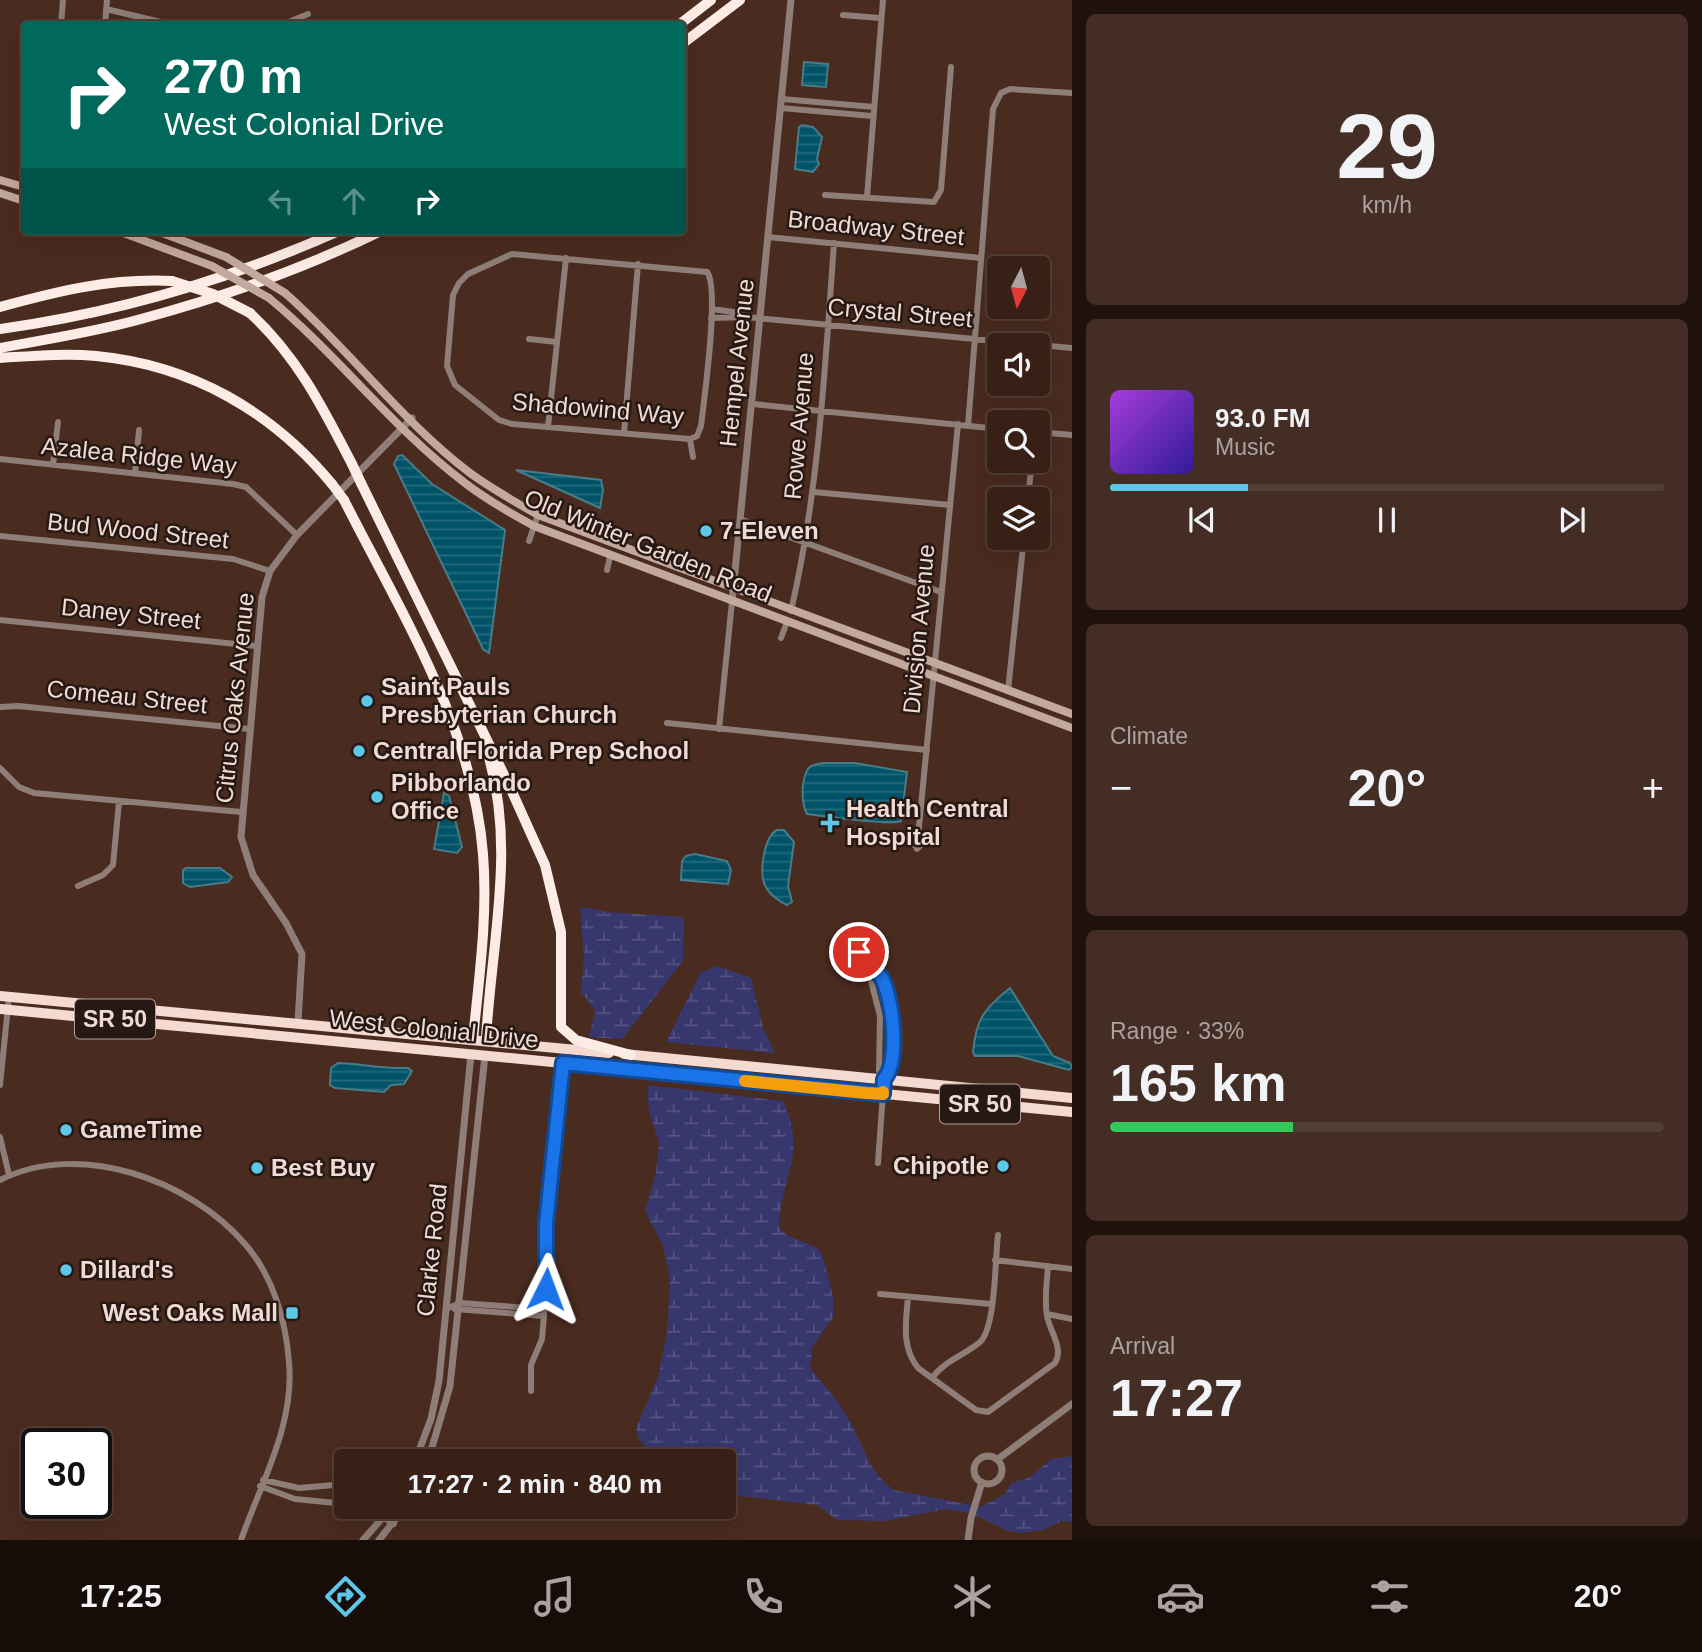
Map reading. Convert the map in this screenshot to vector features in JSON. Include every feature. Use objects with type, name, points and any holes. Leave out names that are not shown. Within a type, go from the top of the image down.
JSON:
[{"type":"highway","points":[[684,21],[711,0]]},
{"type":"highway","points":[[686,41],[740,0]]},
{"type":"highway","points":[[0,329],[123,304],[189,286],[260,263],[329,235]]},
{"type":"highway","points":[[0,348],[139,320],[200,302],[291,269],[372,235]]},
{"type":"highway","points":[[0,307],[91,284],[136,279],[172,281],[213,294],[250,313],[275,336],[299,367],[352,464],[533,834],[551,881],[562,940],[561,1027],[576,1040],[631,1055]]},
{"type":"highway","points":[[0,358],[95,356],[167,369],[198,380],[234,398],[296,443],[344,500],[428,667],[458,739],[471,782],[484,854],[484,894],[473,1039]]},
{"type":"highway","points":[[480,728],[495,781],[503,840],[485,1040]]},
{"type":"highway","name":"West Colonial Drive","points":[[4,997],[298,1022],[1072,1098]]},
{"type":"highway","name":"West Colonial Drive","points":[[4,1009],[1072,1112]]},
{"type":"highway","points":[[276,1034],[298,1022]]},
{"type":"highway","points":[[298,1036],[323,1025]]},
{"type":"highway","name":"Clarke Road","points":[[471,1054],[473,1039]]},
{"type":"highway","name":"Clarke Road","points":[[485,1040],[485,1055]]},
{"type":"main road","points":[[0,180],[21,186]]},
{"type":"main road","points":[[0,193],[21,200]]},
{"type":"main road","name":"Old Winter Garden Road","points":[[129,235],[212,266],[268,298],[295,320],[464,482],[534,526],[610,557],[1072,728]]},
{"type":"main road","name":"Old Winter Garden Road","points":[[168,235],[226,257],[285,293],[321,324],[412,418],[469,472],[538,515],[1072,714]]},
{"type":"street","points":[[61,21],[64,0]]},
{"type":"street","points":[[105,21],[107,0]]},
{"type":"street","name":"Hempel Avenue","points":[[719,729],[791,0]]},
{"type":"street","points":[[867,197],[883,0]]},
{"type":"street","points":[[106,9],[156,21]]},
{"type":"street","points":[[291,21],[308,14]]},
{"type":"street","points":[[843,15],[880,18]]},
{"type":"street","points":[[825,195],[925,203],[939,196],[951,67]]},
{"type":"street","points":[[968,426],[993,109],[1001,93],[1019,88],[1072,93]]},
{"type":"street","points":[[782,99],[874,107]]},
{"type":"street","points":[[781,108],[872,116]]},
{"type":"street","name":"Broadway Street","points":[[768,237],[981,258]]},
{"type":"street","name":"Rowe Avenue","points":[[791,611],[807,543],[814,492],[834,243]]},
{"type":"street","name":"Shadowind Way","points":[[525,254],[638,264],[707,272],[713,285],[701,426],[697,436],[690,439],[548,427],[499,420],[456,385],[447,366],[453,295],[468,274],[501,258],[525,254]]},
{"type":"street","points":[[548,427],[566,258]]},
{"type":"street","points":[[624,433],[638,264]]},
{"type":"street","points":[[712,309],[747,317]]},
{"type":"street","points":[[711,318],[761,319]]},
{"type":"street","name":"Crystal Street","points":[[761,319],[987,340]]},
{"type":"street","points":[[528,339],[557,342]]},
{"type":"street","name":"Crystal Street","points":[[1050,346],[1072,348]]},
{"type":"street","points":[[753,404],[987,428]]},
{"type":"street","name":"Citrus Oaks Avenue","points":[[298,1022],[302,954],[291,932],[253,875],[243,845],[241,812],[262,597],[270,571],[297,535],[412,418]]},
{"type":"street","points":[[53,465],[58,422]]},
{"type":"street","name":"Division Avenue","points":[[917,848],[920,846],[918,837],[936,677],[957,425]]},
{"type":"street","points":[[135,474],[139,430]]},
{"type":"street","points":[[1050,433],[1072,436]]},
{"type":"street","points":[[690,439],[693,457]]},
{"type":"street","name":"Azalea Ridge Way","points":[[0,459],[247,487],[297,535]]},
{"type":"street","points":[[814,492],[950,505]]},
{"type":"street","points":[[529,541],[538,515]]},
{"type":"street","points":[[740,519],[942,592]]},
{"type":"street","name":"Bud Wood Street","points":[[0,536],[233,559],[270,571]]},
{"type":"street","points":[[1008,691],[1023,550]]},
{"type":"street","points":[[607,570],[610,557]]},
{"type":"street","name":"Daney Street","points":[[0,620],[257,646]]},
{"type":"street","points":[[781,638],[787,622]]},
{"type":"street","name":"Comeau Street","points":[[0,707],[19,706],[249,729]]},
{"type":"street","points":[[667,723],[927,750]]},
{"type":"street","points":[[0,768],[19,787],[34,793],[241,812]]},
{"type":"street","points":[[78,886],[103,875],[113,864],[119,802]]},
{"type":"street","points":[[859,952],[867,965],[881,978],[892,1013],[893,1051],[890,1073],[884,1079]]},
{"type":"street","points":[[867,965],[880,1016],[879,1071],[884,1079],[878,1163]]},
{"type":"street","points":[[0,1085],[4,997]]},
{"type":"street","name":"Clarke Road","points":[[420,1449],[431,1419],[439,1381],[471,1054]]},
{"type":"street","name":"Clarke Road","points":[[432,1449],[450,1386],[485,1055]]},
{"type":"street","points":[[531,1391],[531,1365],[542,1339],[545,1312],[548,1255],[546,1224],[563,1063]]},
{"type":"street","points":[[0,1137],[9,1175]]},
{"type":"street","points":[[0,1180],[9,1175],[48,1166],[84,1162],[120,1168],[153,1181],[220,1220],[247,1245],[278,1304],[286,1331],[290,1364],[287,1410],[241,1540]]},
{"type":"street","points":[[932,1378],[937,1370],[985,1336],[998,1235]]},
{"type":"street","points":[[995,1260],[1072,1269]]},
{"type":"street","points":[[908,1297],[905,1337],[911,1359],[976,1410],[988,1412],[1058,1357],[1060,1350],[1047,1314],[1048,1266]]},
{"type":"street","points":[[880,1294],[991,1304]]},
{"type":"street","points":[[448,1308],[460,1306],[545,1312]]},
{"type":"street","points":[[1047,1314],[1072,1319]]},
{"type":"street","points":[[998,1459],[1072,1404]]},
{"type":"street","points":[[989,1455],[998,1459],[1002,1466],[1002,1476],[992,1484],[982,1482],[975,1475],[977,1461],[989,1455]]},
{"type":"street","points":[[968,1540],[982,1482]]},
{"type":"street","points":[[262,1483],[299,1488],[334,1484]]},
{"type":"street","points":[[262,1483],[295,1499],[334,1503]]},
{"type":"street","points":[[363,1540],[382,1519]]},
{"type":"street","points":[[387,1519],[394,1524]]},
{"type":"street","points":[[379,1540],[397,1519]]},
{"type":"green space","points":[[580,908],[606,912],[684,917],[683,961],[622,1039],[589,1037],[595,1010],[581,992],[584,957]]},
{"type":"green space","points":[[718,966],[751,978],[763,1028],[775,1053],[666,1042],[701,972]]},
{"type":"green space","points":[[647,1085],[783,1101],[790,1120],[793,1151],[779,1228],[788,1236],[816,1247],[822,1253],[833,1297],[833,1317],[812,1348],[810,1368],[843,1410],[866,1456],[885,1483],[894,1490],[981,1507],[1005,1494],[1011,1483],[1029,1478],[1051,1459],[1072,1456],[1072,1522],[1062,1521],[1043,1530],[1021,1533],[1008,1531],[971,1513],[946,1509],[885,1521],[837,1520],[817,1505],[736,1495],[736,1449],[647,1449],[639,1439],[636,1428],[658,1377],[667,1333],[670,1280],[663,1246],[645,1211],[656,1172],[659,1143],[649,1111]]},
{"type":"water","points":[[804,62],[828,64],[826,87],[802,85]]},
{"type":"water","points":[[799,127],[813,127],[822,137],[817,159],[819,164],[813,172],[795,169]]},
{"type":"water","points":[[402,455],[432,484],[505,530],[489,653],[483,649],[394,464],[398,456]]},
{"type":"water","points":[[516,470],[601,480],[603,490],[600,508]]},
{"type":"water","points":[[824,763],[855,763],[907,772],[901,821],[871,822],[807,814],[804,804],[804,779],[811,766]]},
{"type":"water","points":[[444,793],[449,796],[462,847],[457,853],[434,849]]},
{"type":"water","points":[[777,830],[784,830],[794,842],[788,886],[792,902],[787,905],[766,887],[763,874],[766,848],[772,834]]},
{"type":"water","points":[[695,854],[727,861],[731,870],[728,884],[681,880],[682,861],[686,856]]},
{"type":"water","points":[[220,868],[232,877],[228,882],[190,887],[183,883],[183,870]]},
{"type":"water","points":[[1010,988],[1053,1056],[1070,1063],[1072,1067],[1069,1070],[1018,1056],[975,1056],[974,1041],[979,1023],[994,1002]]},
{"type":"water","points":[[338,1063],[408,1068],[412,1071],[404,1084],[391,1085],[384,1092],[335,1088],[330,1085],[331,1068]]},
{"type":"slow traffic","points":[[745,1081],[866,1093],[883,1092]]},
{"type":"place","name":"7-Eleven","points":[[706,531]]},
{"type":"place","name":"Saint Pauls Presbyterian Church","points":[[367,701]]},
{"type":"place","name":"Central Florida Prep School","points":[[359,751]]},
{"type":"place","name":"Pibborlando Office","points":[[377,797]]},
{"type":"place","name":"Health Central Hospital","points":[[830,823]]},
{"type":"place","name":"GameTime","points":[[66,1130]]},
{"type":"place","name":"Chipotle","points":[[1003,1166]]},
{"type":"place","name":"Best Buy","points":[[257,1168]]},
{"type":"place","name":"Dillard's","points":[[66,1270]]},
{"type":"place","name":"West Oaks Mall","points":[[292,1313]]},
{"type":"route","points":[[546,1289],[548,1255],[545,1237],[563,1063],[883,1094],[884,1079],[890,1073],[893,1051],[892,1013],[881,978],[867,965],[859,952]]}]
